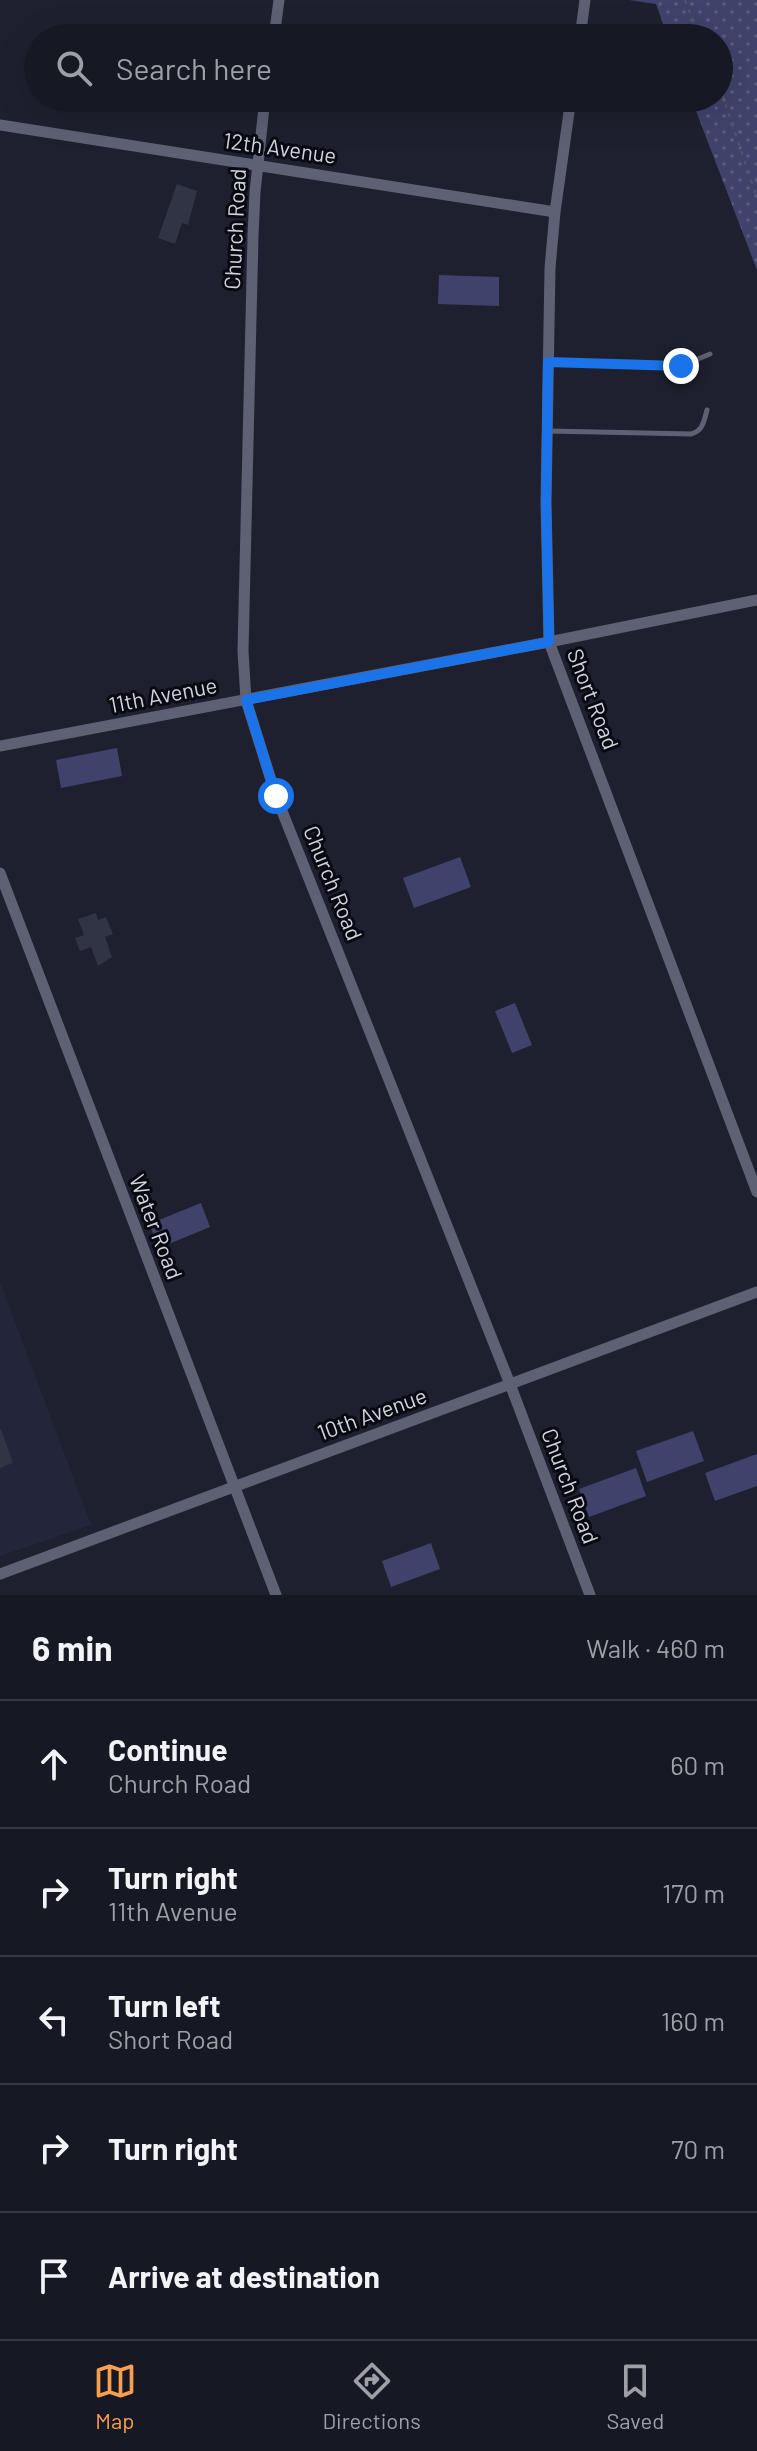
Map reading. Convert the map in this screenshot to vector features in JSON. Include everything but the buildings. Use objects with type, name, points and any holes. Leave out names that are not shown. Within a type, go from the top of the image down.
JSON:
[{"type":"street","points":[[276,24],[279,0]]},
{"type":"street","points":[[582,24],[585,0]]},
{"type":"street","name":"Church Road","points":[[264,112],[253,236],[243,621],[246,700],[276,796],[510,1384],[590,1595]]},
{"type":"street","name":"Short Road","points":[[569,112],[555,212],[548,362],[546,502],[549,642],[757,1192]]},
{"type":"street","name":"12th Avenue","points":[[0,125],[555,212]]},
{"type":"street","name":"11th Avenue","points":[[0,746],[757,600]]},
{"type":"street","name":"Water Road","points":[[0,873],[276,1595]]},
{"type":"street","name":"10th Avenue","points":[[0,1574],[757,1292]]},
{"type":"lane","points":[[548,362],[681,366],[710,354]]},
{"type":"lane","points":[[548,431],[691,434],[703,425],[707,410]]},
{"type":"path","points":[[685,0],[694,24]]},
{"type":"path","points":[[728,112],[757,198]]},
{"type":"shaded area","points":[[629,0],[757,0],[757,270],[696,112],[733,112],[733,24],[663,24],[656,4]]},
{"type":"shaded area","points":[[439,275],[499,277],[499,306],[438,304]]},
{"type":"shaded area","points":[[117,748],[122,776],[61,788],[56,760]]},
{"type":"shaded area","points":[[460,857],[471,887],[414,908],[403,878]]},
{"type":"shaded area","points":[[515,1003],[532,1045],[512,1053],[495,1011]]},
{"type":"shaded area","points":[[201,1203],[210,1227],[159,1248],[149,1224]]},
{"type":"shaded area","points":[[0,1282],[91,1525],[0,1556]]},
{"type":"shaded area","points":[[693,1431],[704,1461],[647,1482],[636,1451]]},
{"type":"shaded area","points":[[757,1454],[757,1486],[715,1501],[705,1473]]},
{"type":"shaded area","points":[[636,1468],[646,1496],[589,1517],[579,1489]]},
{"type":"shaded area","points":[[431,1543],[440,1569],[391,1587],[382,1561]]},
{"type":"route","points":[[276,796],[246,700],[549,642],[546,502],[548,362],[681,366]]}]
